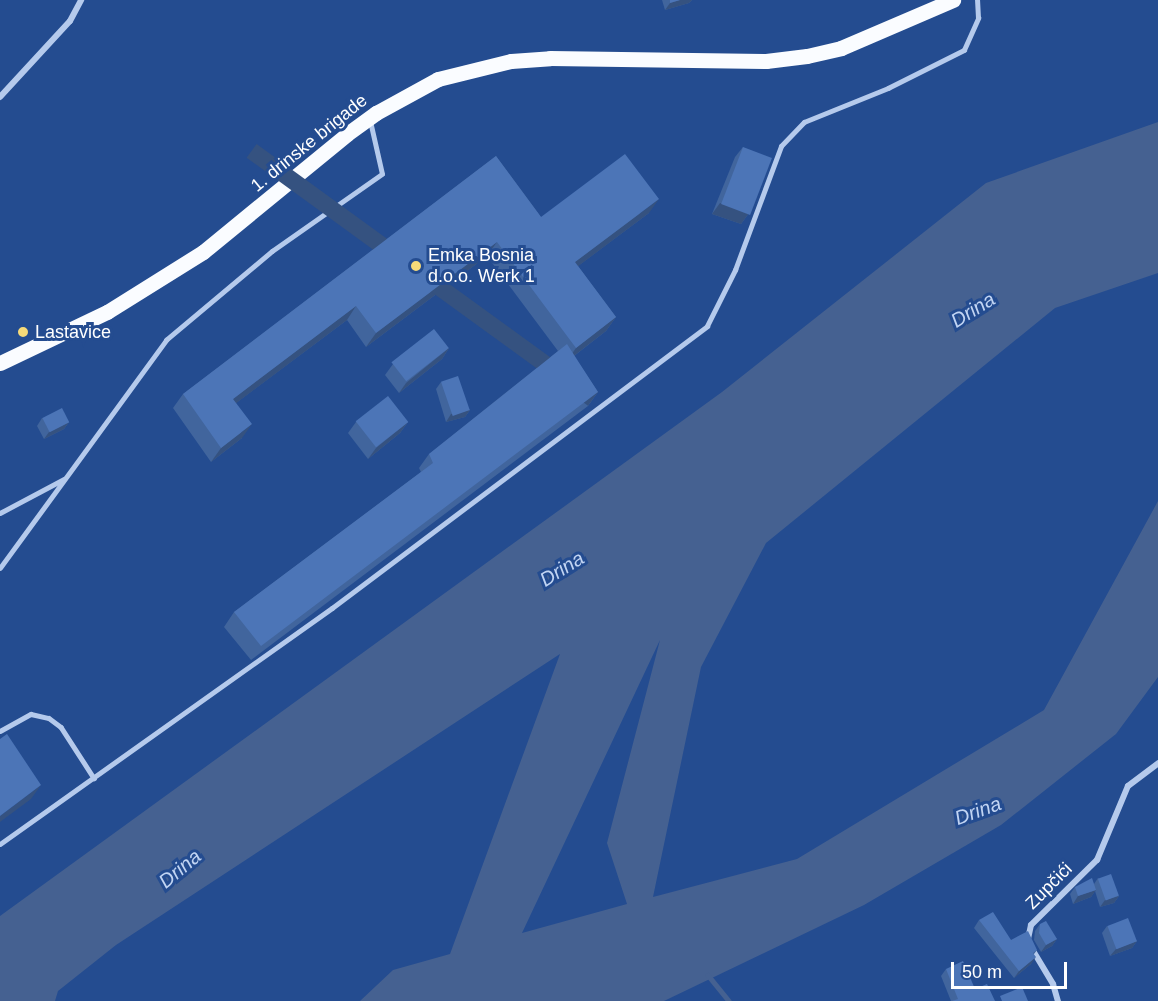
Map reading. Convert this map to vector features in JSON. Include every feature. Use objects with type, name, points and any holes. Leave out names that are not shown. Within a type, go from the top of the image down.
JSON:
[{"type":"main road","name":"1. drinske brigade","points":[[0,363],[107,312],[203,252],[369,118],[438,79],[502,62],[550,58],[766,60],[807,56],[841,48],[953,0]]},
{"type":"street","points":[[0,97],[70,21],[81,0]]},
{"type":"street","name":"Zupčići","points":[[1058,1001],[1028,933],[1031,925],[1097,860],[1128,786],[1158,763]]},
{"type":"lane","points":[[0,844],[332,609],[707,327],[735,270],[781,146],[804,122],[888,88],[964,50],[978,18],[977,0]]},
{"type":"lane","points":[[0,568],[166,340],[272,251],[382,174],[369,118]]},
{"type":"lane","points":[[0,513],[65,478]]},
{"type":"lane","points":[[0,731],[31,714],[50,718],[61,727],[94,778]]},
{"type":"water","name":"Drina","points":[[1158,122],[1158,273],[1055,308],[766,543],[701,667],[653,897],[797,859],[1044,710],[1158,501],[1158,677],[1116,734],[1001,825],[864,905],[664,1001],[360,1001],[393,970],[450,954],[560,654],[116,945],[58,991],[55,1001],[0,1001],[0,916],[722,392],[986,183]],"holes":[[[660,640],[607,843],[627,904],[522,933]]]},
{"type":"building","points":[[743,147],[772,158],[750,215],[721,204]]},
{"type":"building","name":"Emka Bosnia d.o.o. Werk 1","points":[[625,154],[659,199],[575,262],[616,317],[576,348],[497,242],[376,333],[356,306],[233,399],[252,424],[221,448],[183,394],[496,156],[541,217]]},
{"type":"building","points":[[434,329],[449,348],[406,381],[391,362]]},
{"type":"building","points":[[567,344],[598,392],[261,646],[234,612],[433,463],[429,454]]},
{"type":"building","points":[[458,376],[470,410],[453,416],[441,382]]},
{"type":"building","points":[[388,396],[408,422],[376,447],[356,421]]},
{"type":"building","points":[[62,408],[69,422],[50,432],[42,418]]},
{"type":"building","points":[[7,734],[41,785],[0,816],[0,739]]},
{"type":"building","points":[[1111,874],[1119,896],[1106,900],[1098,879]]},
{"type":"building","points":[[1092,878],[1096,890],[1078,896],[1075,887]]},
{"type":"building","points":[[993,912],[1011,940],[1028,931],[1037,950],[1033,953],[1036,957],[1019,971],[979,920]]},
{"type":"building","points":[[1128,918],[1137,941],[1116,949],[1107,926]]},
{"type":"building","points":[[1046,921],[1057,939],[1046,945],[1039,933],[1040,924]]},
{"type":"building","points":[[963,961],[975,989],[987,984],[995,1001],[952,1001],[958,999],[946,969]]},
{"type":"building","points":[[1022,987],[1028,1001],[1002,1001],[1000,996]]},
{"type":"waterway","points":[[708,975],[729,1001]]},
{"type":"place","name":"Emka Bosnia d.o.o. Werk 1","points":[[416,266]]},
{"type":"place","name":"Lastavice","points":[[23,332]]}]
